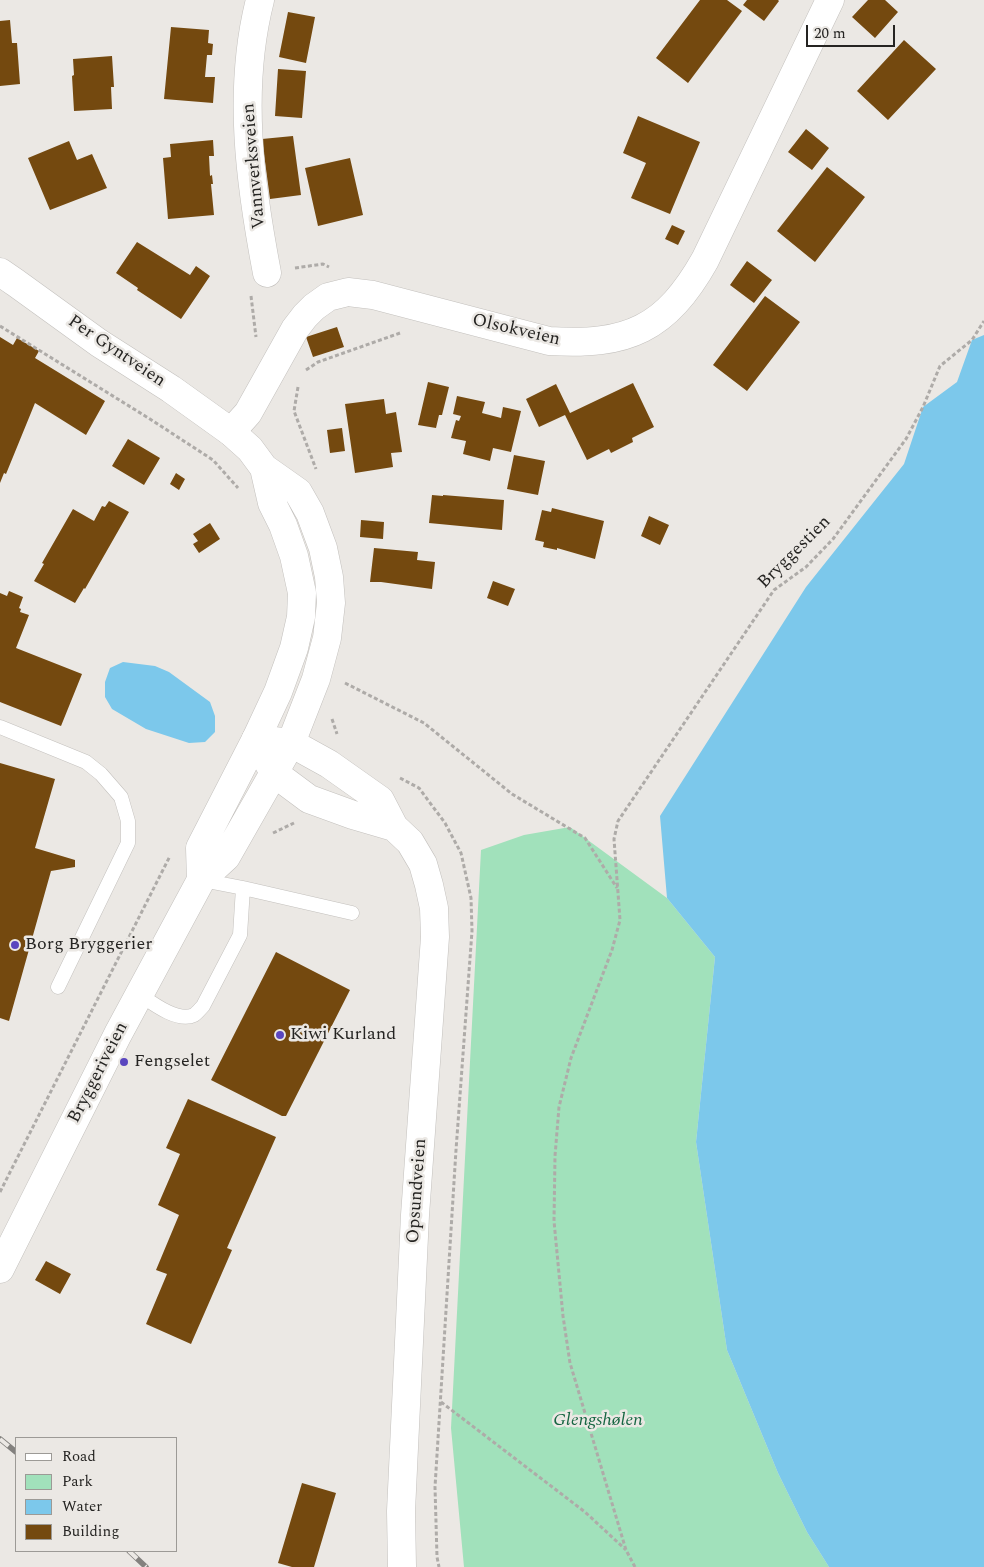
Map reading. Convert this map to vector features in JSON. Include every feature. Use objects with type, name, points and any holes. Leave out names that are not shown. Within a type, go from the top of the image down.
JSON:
[{"type":"street","name":"Vannverksveien","points":[[260,0],[250,55],[248,122],[254,195],[266,269]]},
{"type":"street","name":"Olsokveien","points":[[231,432],[248,413],[304,316],[328,297],[348,292],[373,295],[550,341],[571,342],[617,337],[635,332],[653,322],[668,311],[682,296],[702,266],[830,0]]},
{"type":"street","name":"Per Gyntveien","points":[[0,272],[231,432]]},
{"type":"street","points":[[231,432],[250,449],[264,468],[298,492],[310,513],[323,548],[329,577],[331,603],[327,638],[316,679],[291,743],[274,773]]},
{"type":"street","points":[[201,880],[200,848],[278,692],[294,648],[300,617],[302,594],[294,556],[283,525],[272,503],[264,468]]},
{"type":"street","name":"Opsundveien","points":[[256,739],[291,743],[329,764],[380,800],[394,827],[410,842],[423,864],[434,908],[435,937],[415,1215],[400,1511],[402,1567]]},
{"type":"street","name":"Opsundveien","points":[[256,739],[274,773],[309,799],[394,827]]},
{"type":"street","name":"Bryggeriveien","points":[[0,1269],[118,1034],[201,880],[226,857],[274,773]]},
{"type":"lane","points":[[0,727],[86,762],[101,774],[121,797],[128,821],[128,843],[58,987]]},
{"type":"lane","points":[[201,880],[352,913]]},
{"type":"lane","points":[[139,994],[158,1007],[184,1017],[193,1015],[203,1006],[240,935],[243,888]]},
{"type":"path","points":[[257,346],[249,280],[266,269]]},
{"type":"path","name":"Bryggestien","points":[[626,1550],[570,1363],[563,1316],[554,1221],[560,1108],[570,1058],[612,950],[620,920],[614,839],[618,821],[768,598],[774,590],[806,567],[833,539],[906,439],[924,407],[940,366],[972,340],[984,321]]},
{"type":"path","points":[[0,326],[213,460],[239,489]]},
{"type":"path","points":[[302,377],[305,370],[318,362],[400,333]]},
{"type":"path","points":[[298,383],[294,411],[318,475]]},
{"type":"path","points":[[344,683],[424,723],[512,794],[585,838],[618,888]]},
{"type":"path","points":[[272,834],[296,822]]},
{"type":"path","points":[[0,1192],[171,854]]},
{"type":"path","points":[[441,1402],[585,1512],[626,1550],[635,1567]]},
{"type":"green space","name":"Glengshølen","points":[[570,827],[667,898],[715,957],[696,1142],[727,1350],[778,1473],[807,1532],[829,1567],[464,1567],[451,1428],[481,850],[524,835]]},
{"type":"water","points":[[984,335],[984,1567],[829,1567],[807,1532],[778,1473],[727,1350],[696,1142],[715,957],[667,898],[660,816],[806,587],[904,464],[923,407],[957,382],[972,340]]},
{"type":"water","points":[[123,662],[155,666],[169,672],[210,702],[215,716],[215,732],[205,742],[189,743],[146,729],[112,709],[105,697],[105,682],[110,668]]},
{"type":"building","points":[[700,0],[727,0],[742,11],[688,83],[656,58]]},
{"type":"building","points":[[747,0],[779,1],[764,21],[743,5]]},
{"type":"building","points":[[868,0],[885,0],[898,12],[875,38],[852,17]]},
{"type":"building","points":[[288,12],[315,17],[306,63],[279,57]]},
{"type":"building","points":[[10,20],[12,43],[17,43],[20,84],[0,86],[0,21]]},
{"type":"building","points":[[171,27],[209,30],[208,43],[213,44],[212,55],[207,55],[205,77],[215,77],[213,103],[164,99]]},
{"type":"building","points":[[904,40],[936,69],[888,120],[857,91]]},
{"type":"building","points":[[112,56],[114,87],[111,87],[112,109],[74,111],[73,59]]},
{"type":"building","points":[[278,69],[306,71],[302,118],[275,116]]},
{"type":"building","points":[[638,116],[700,142],[670,214],[631,198],[646,163],[623,153]]},
{"type":"building","points":[[806,129],[829,148],[812,170],[788,152]]},
{"type":"building","points":[[293,136],[301,195],[270,199],[262,139]]},
{"type":"building","points":[[213,140],[214,156],[209,156],[210,176],[212,175],[213,184],[211,184],[214,215],[168,219],[163,158],[171,157],[170,144]]},
{"type":"building","points":[[69,141],[77,160],[92,154],[107,188],[50,210],[28,158]]},
{"type":"building","points":[[350,158],[363,215],[318,226],[305,168]]},
{"type":"building","points":[[827,167],[865,197],[815,262],[777,231]]},
{"type":"building","points":[[672,225],[685,231],[678,245],[665,239]]},
{"type":"building","points":[[137,242],[190,275],[196,266],[210,276],[181,319],[137,290],[138,288],[116,273]]},
{"type":"building","points":[[747,261],[772,280],[754,303],[730,285]]},
{"type":"building","points":[[765,296],[800,322],[747,391],[713,365]]},
{"type":"building","points":[[337,327],[344,347],[313,357],[306,337]]},
{"type":"building","points":[[0,337],[13,345],[17,338],[39,351],[35,358],[105,401],[86,435],[35,403],[6,474],[4,473],[0,483]]},
{"type":"building","points":[[428,382],[449,387],[442,415],[439,415],[436,428],[418,425]]},
{"type":"building","points":[[633,383],[654,427],[632,438],[633,442],[611,453],[609,449],[587,460],[565,415],[539,427],[526,399],[556,384],[570,413]]},
{"type":"building","points":[[457,396],[485,402],[482,413],[501,418],[503,407],[521,411],[511,452],[493,448],[490,461],[463,454],[466,441],[451,438],[456,420],[459,421],[461,416],[453,414]]},
{"type":"building","points":[[384,399],[386,414],[396,412],[402,452],[391,453],[393,467],[355,473],[345,404]]},
{"type":"building","points":[[342,428],[345,451],[330,453],[327,430]]},
{"type":"building","points":[[128,439],[160,458],[144,485],[112,466]]},
{"type":"building","points":[[514,455],[545,461],[538,495],[507,489]]},
{"type":"building","points":[[176,473],[185,479],[179,490],[170,484]]},
{"type":"building","points":[[432,495],[504,500],[502,530],[429,523]]},
{"type":"building","points":[[109,501],[129,512],[75,603],[34,581],[44,564],[42,563],[73,509],[94,521],[102,506],[105,507]]},
{"type":"building","points":[[552,508],[604,521],[595,559],[557,548],[557,550],[543,547],[544,542],[535,540],[542,510],[551,512]]},
{"type":"building","points":[[649,516],[669,525],[660,545],[641,536]]},
{"type":"building","points":[[361,520],[384,522],[383,539],[360,537]]},
{"type":"building","points":[[210,523],[220,539],[199,553],[193,544],[198,541],[193,534]]},
{"type":"building","points":[[374,548],[418,552],[417,560],[435,562],[432,589],[370,582]]},
{"type":"building","points":[[493,581],[515,589],[508,606],[487,598]]},
{"type":"building","points":[[9,591],[23,597],[19,608],[21,609],[20,612],[29,615],[16,648],[82,674],[61,726],[0,702],[0,593],[7,596]]},
{"type":"building","name":"Borg Bryggerier","points":[[0,763],[55,779],[35,848],[75,860],[75,867],[51,871],[9,1021],[0,1018]]},
{"type":"building","points":[[276,952],[350,990],[286,1116],[282,1116],[211,1080]]},
{"type":"building","points":[[188,1099],[276,1137],[227,1248],[232,1250],[191,1344],[146,1324],[167,1274],[156,1270],[179,1215],[158,1205],[180,1154],[166,1148]]},
{"type":"building","points":[[46,1261],[71,1274],[60,1294],[35,1280]]},
{"type":"building","points":[[302,1483],[336,1493],[314,1567],[292,1567],[278,1563]]},
{"type":"railway","points":[[0,1439],[15,1451]]},
{"type":"railway","points":[[130,1552],[146,1567]]},
{"type":"place","name":"Borg Bryggerier","points":[[15,945]]},
{"type":"place","name":"Kiwi Kurland","points":[[280,1035]]},
{"type":"place","name":"Fengselet","points":[[124,1062]]}]
